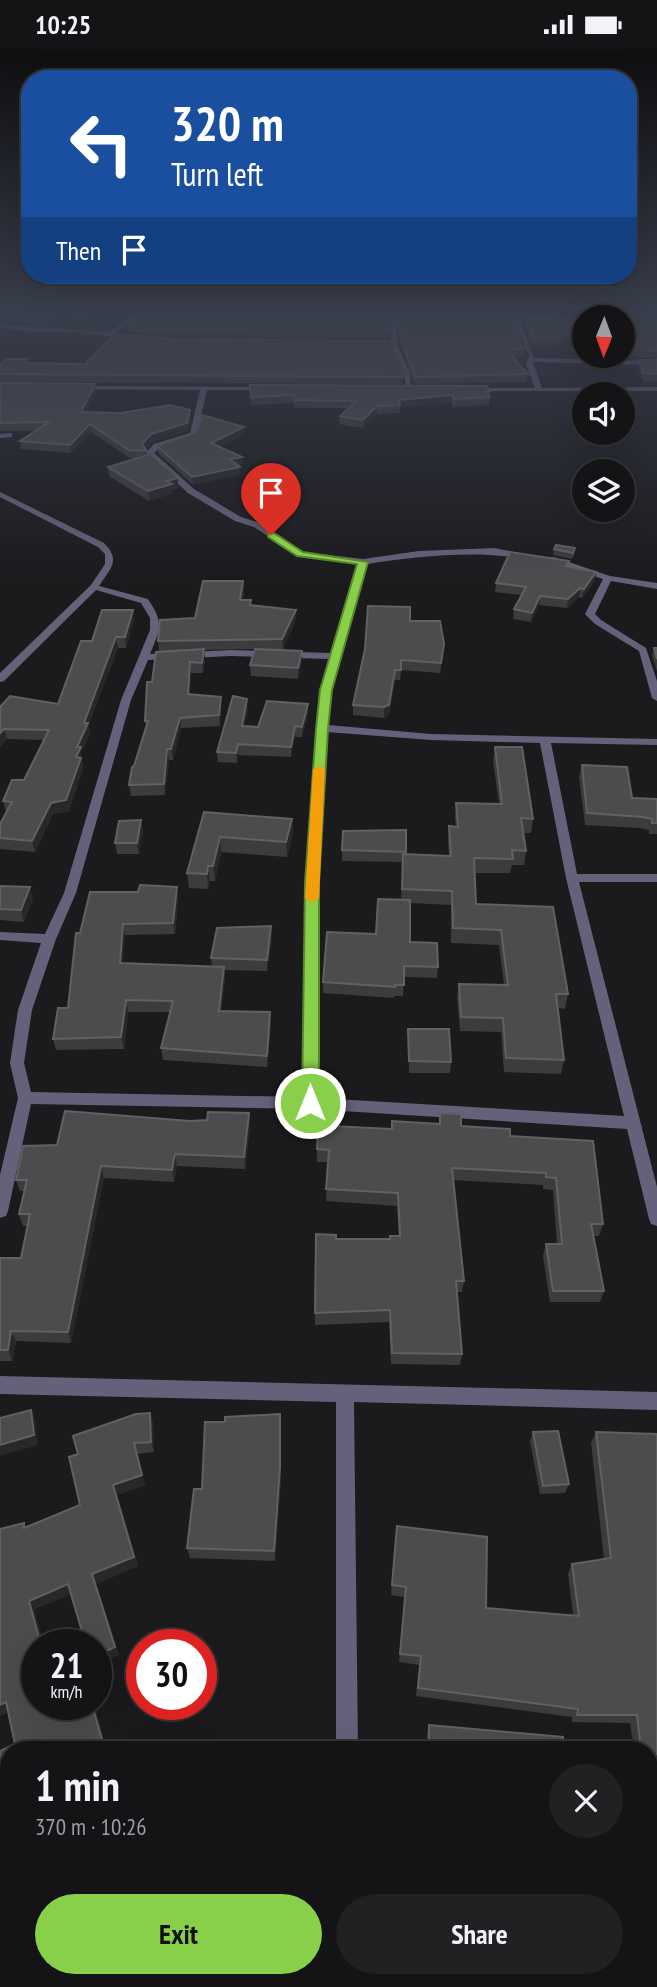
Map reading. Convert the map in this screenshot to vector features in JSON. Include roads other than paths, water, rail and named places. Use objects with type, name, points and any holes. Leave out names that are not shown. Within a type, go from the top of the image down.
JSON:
[{"type":"street","points":[[201,401],[193,434],[157,446],[150,453],[191,491],[238,519],[257,524],[301,554],[363,562],[419,554],[495,551],[566,562],[608,578],[657,586]]},
{"type":"street","points":[[0,494],[101,545],[109,553],[109,564],[94,587],[0,679]]},
{"type":"street","points":[[310,1103],[312,883],[322,729],[326,690],[363,562]]},
{"type":"street","points":[[608,578],[590,614],[598,622],[643,650],[657,649]]},
{"type":"street","points":[[0,1211],[25,1098],[17,1063],[23,1024],[49,939],[70,893],[126,700],[155,630],[152,609],[145,601],[128,594],[94,587]]},
{"type":"street","points":[[643,650],[657,698]]},
{"type":"street","points":[[145,657],[231,653],[307,653],[335,656]]},
{"type":"street","points":[[322,729],[431,737],[657,741]]},
{"type":"street","points":[[545,740],[572,878],[657,1219]]},
{"type":"street","points":[[572,878],[657,878]]},
{"type":"street","points":[[0,936],[49,939]]},
{"type":"street","points":[[25,1098],[310,1103],[632,1123]]},
{"type":"street","points":[[0,1385],[657,1401]]},
{"type":"street","points":[[345,1394],[346,1741]]}]
